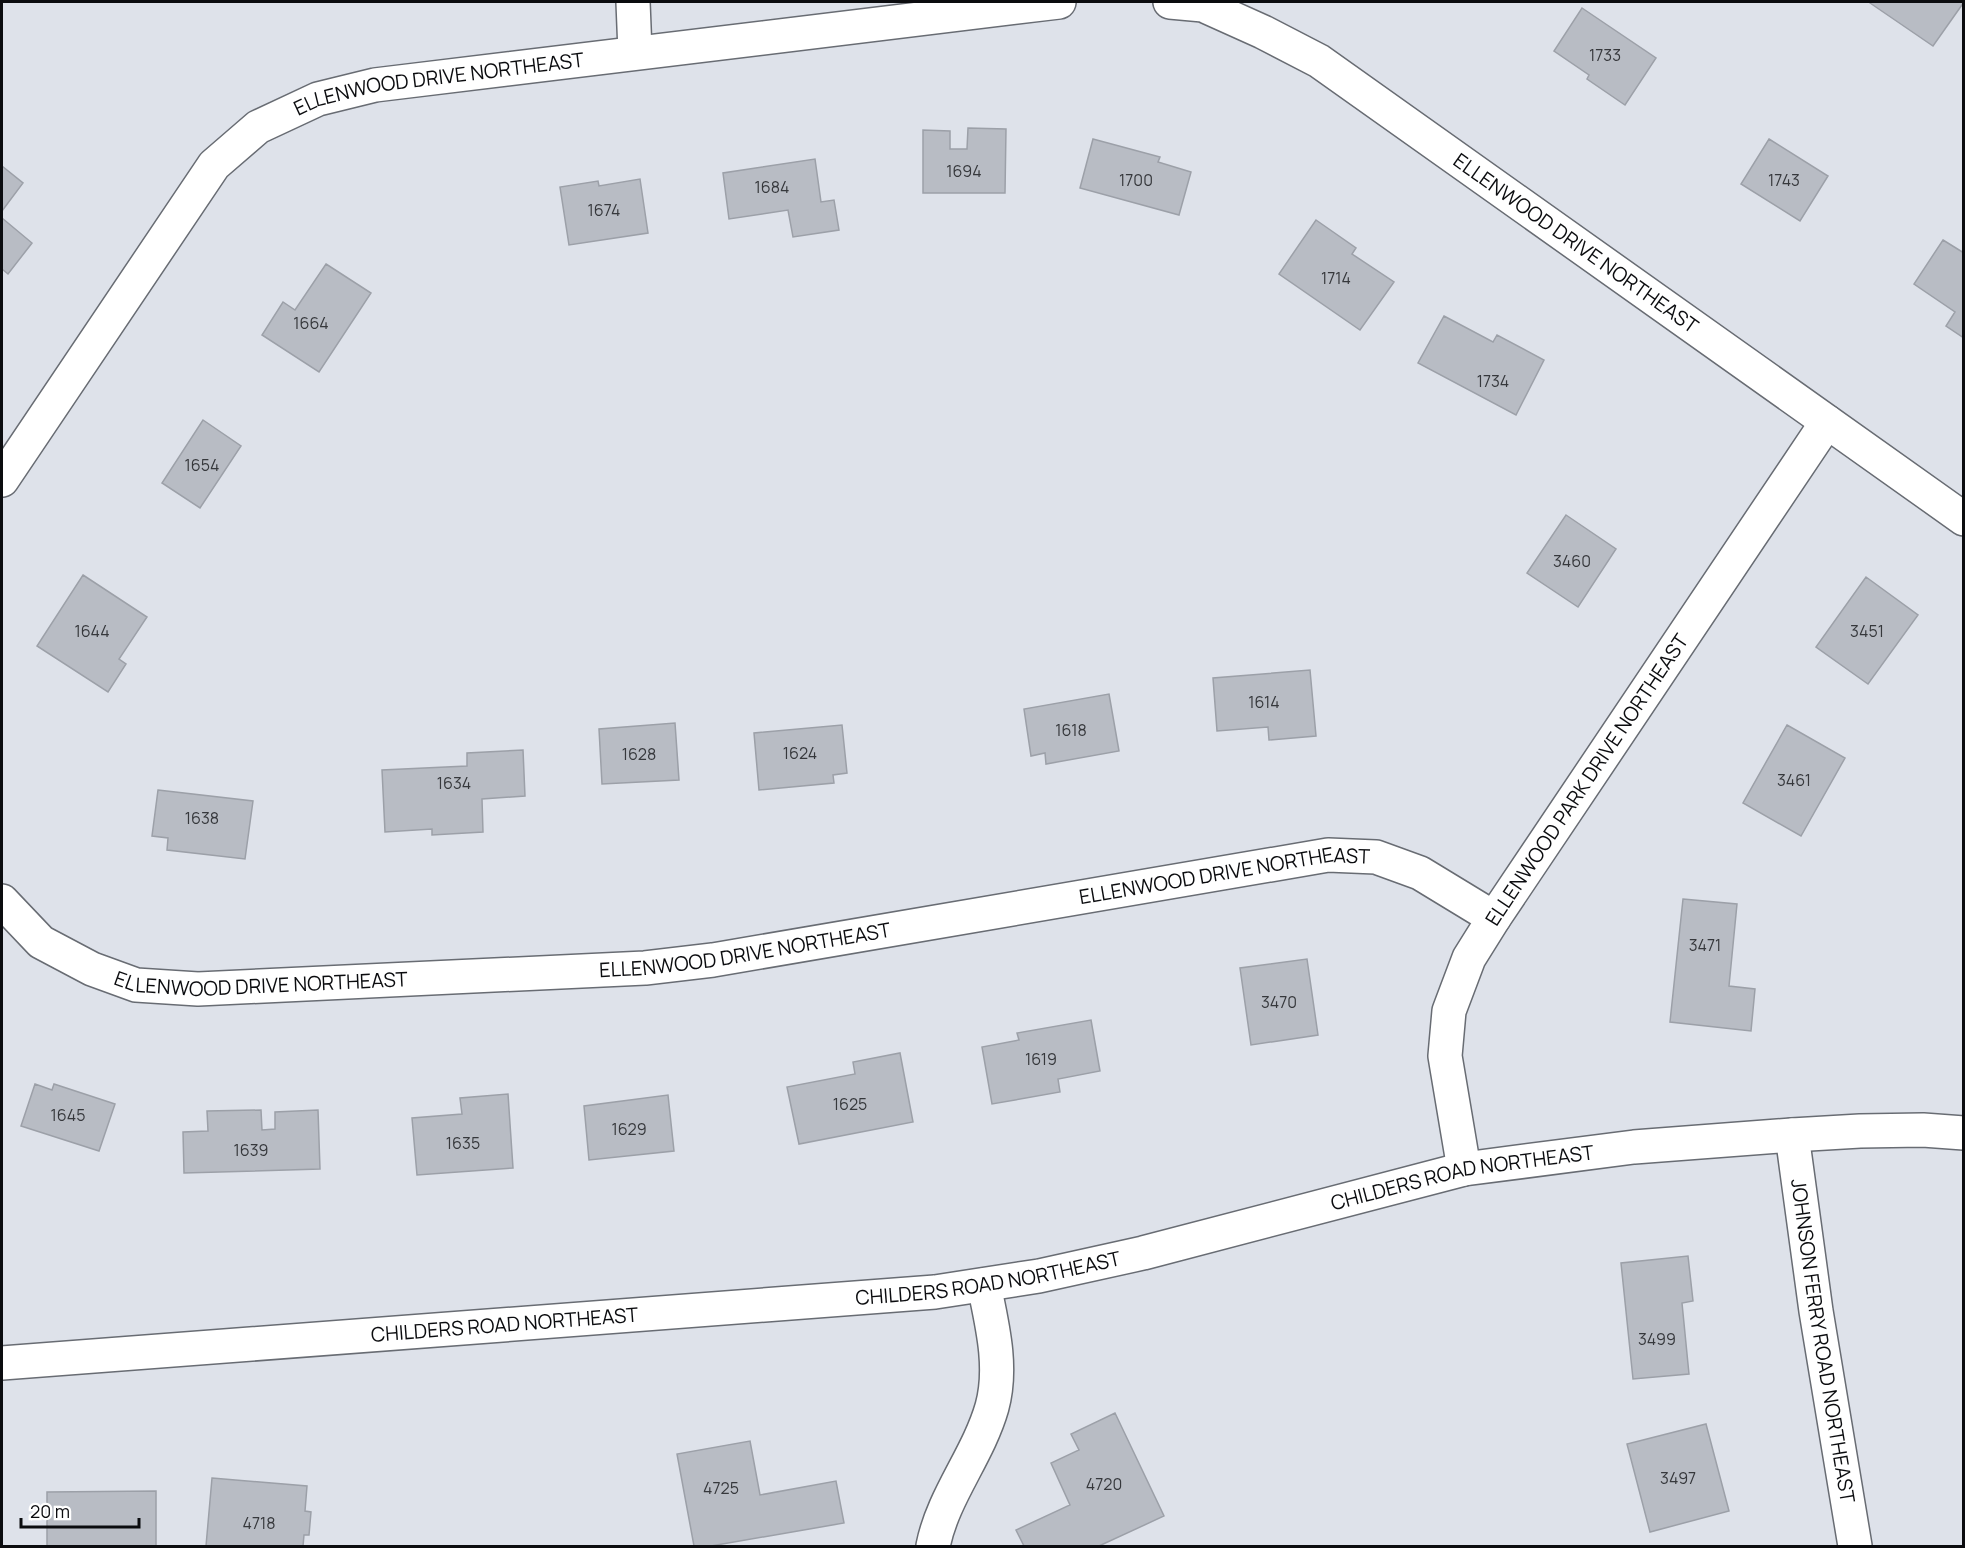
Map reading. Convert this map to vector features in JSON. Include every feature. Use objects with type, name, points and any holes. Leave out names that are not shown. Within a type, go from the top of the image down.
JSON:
[{"type":"street","points":[[633,2],[635,52]]},
{"type":"street","name":"ELLENWOOD DRIVE NORTHEAST","points":[[2,480],[214,165],[258,127],[318,99],[375,85],[1059,2]]},
{"type":"street","name":"ELLENWOOD DRIVE NORTHEAST","points":[[1170,2],[1203,5],[1319,61],[1964,519]]},
{"type":"street","name":"ELLENWOOD PARK DRIVE NORTHEAST","points":[[1464,1169],[1445,1056],[1449,1011],[1469,958],[1827,422]]},
{"type":"street","name":"ELLENWOOD DRIVE NORTHEAST","points":[[2,901],[41,942],[92,969],[136,985],[198,989],[645,968],[713,960],[1328,855],[1376,857],[1420,873],[1494,918]]},
{"type":"street","name":"CHILDERS ROAD NORTHEAST","points":[[2,1363],[935,1292],[1039,1276],[1143,1253],[1464,1169],[1634,1147],[1792,1135],[1923,1130],[1964,1133]]},
{"type":"street","name":"JOHNSON FERRY ROAD NORTHEAST","points":[[1792,1135],[1816,1311],[1855,1546]]},
{"type":"street","points":[[933,1546],[948,1500],[977,1444],[992,1406],[996,1353],[984,1285]]},
{"type":"building","points":[[1871,2],[1964,2],[1933,46]]},
{"type":"building","points":[[1582,8],[1656,58],[1625,105],[1587,79],[1589,75],[1554,51]]},
{"type":"building","points":[[968,128],[1006,129],[1005,193],[923,193],[923,130],[950,131],[950,149],[967,149]]},
{"type":"building","points":[[1093,139],[1160,157],[1158,162],[1191,172],[1179,215],[1080,188]]},
{"type":"building","points":[[1769,139],[1828,176],[1800,221],[1741,184]]},
{"type":"building","points":[[815,159],[821,202],[834,200],[839,230],[793,237],[788,210],[729,219],[723,173]]},
{"type":"building","points":[[2,166],[23,183],[2,211]]},
{"type":"building","points":[[640,179],[648,233],[569,245],[560,187],[598,181],[599,186]]},
{"type":"building","points":[[2,218],[32,243],[8,274],[2,269]]},
{"type":"building","points":[[1316,220],[1356,248],[1352,254],[1394,282],[1360,330],[1279,274]]},
{"type":"building","points":[[1943,240],[1964,253],[1964,338],[1946,326],[1955,312],[1914,284]]},
{"type":"building","points":[[326,264],[371,293],[319,372],[262,335],[283,302],[295,310]]},
{"type":"building","points":[[1444,316],[1493,342],[1497,335],[1544,360],[1516,415],[1418,363]]},
{"type":"building","points":[[203,420],[241,446],[200,508],[162,483]]},
{"type":"building","points":[[1566,515],[1616,549],[1578,607],[1527,573]]},
{"type":"building","points":[[83,575],[147,617],[119,659],[126,664],[108,692],[37,646]]},
{"type":"building","points":[[1866,577],[1918,615],[1868,684],[1816,647]]},
{"type":"building","points":[[1310,670],[1316,736],[1269,740],[1268,727],[1217,731],[1213,678]]},
{"type":"building","points":[[1109,694],[1119,751],[1046,764],[1045,753],[1031,756],[1024,709]]},
{"type":"building","points":[[675,723],[679,780],[602,784],[599,729]]},
{"type":"building","points":[[842,725],[847,773],[833,775],[834,783],[759,790],[754,733]]},
{"type":"building","points":[[1787,725],[1845,758],[1801,836],[1743,803]]},
{"type":"building","points":[[523,750],[525,796],[482,799],[483,832],[432,835],[432,829],[385,832],[382,770],[467,766],[467,753]]},
{"type":"building","points":[[158,790],[253,801],[245,859],[167,850],[168,838],[152,836]]},
{"type":"building","points":[[1683,899],[1737,904],[1729,986],[1755,989],[1751,1031],[1670,1022]]},
{"type":"building","points":[[1307,959],[1318,1035],[1251,1045],[1240,968]]},
{"type":"building","points":[[1091,1020],[1100,1071],[1058,1079],[1060,1092],[992,1104],[982,1047],[1019,1040],[1017,1033]]},
{"type":"building","points":[[900,1053],[913,1122],[799,1144],[787,1087],[855,1074],[853,1062]]},
{"type":"building","points":[[35,1084],[52,1090],[54,1084],[115,1104],[99,1151],[21,1126]]},
{"type":"building","points":[[508,1094],[513,1168],[417,1175],[412,1118],[462,1114],[460,1098]]},
{"type":"building","points":[[668,1095],[674,1151],[589,1160],[584,1106]]},
{"type":"building","points":[[261,1110],[262,1130],[275,1129],[275,1112],[318,1110],[320,1169],[184,1173],[183,1132],[208,1131],[207,1111]]},
{"type":"building","points":[[1688,1256],[1693,1301],[1682,1303],[1689,1374],[1633,1379],[1621,1263]]},
{"type":"building","points":[[1115,1413],[1164,1516],[1099,1546],[1024,1546],[1016,1530],[1070,1505],[1051,1463],[1079,1450],[1071,1434]]},
{"type":"building","points":[[1706,1424],[1729,1511],[1650,1532],[1627,1444]]},
{"type":"building","points":[[750,1441],[760,1495],[836,1481],[844,1523],[711,1546],[694,1546],[677,1454]]},
{"type":"building","points":[[212,1478],[307,1486],[305,1511],[311,1512],[309,1535],[304,1535],[303,1546],[206,1546]]},
{"type":"building","points":[[156,1491],[156,1546],[47,1546],[47,1492]]}]
